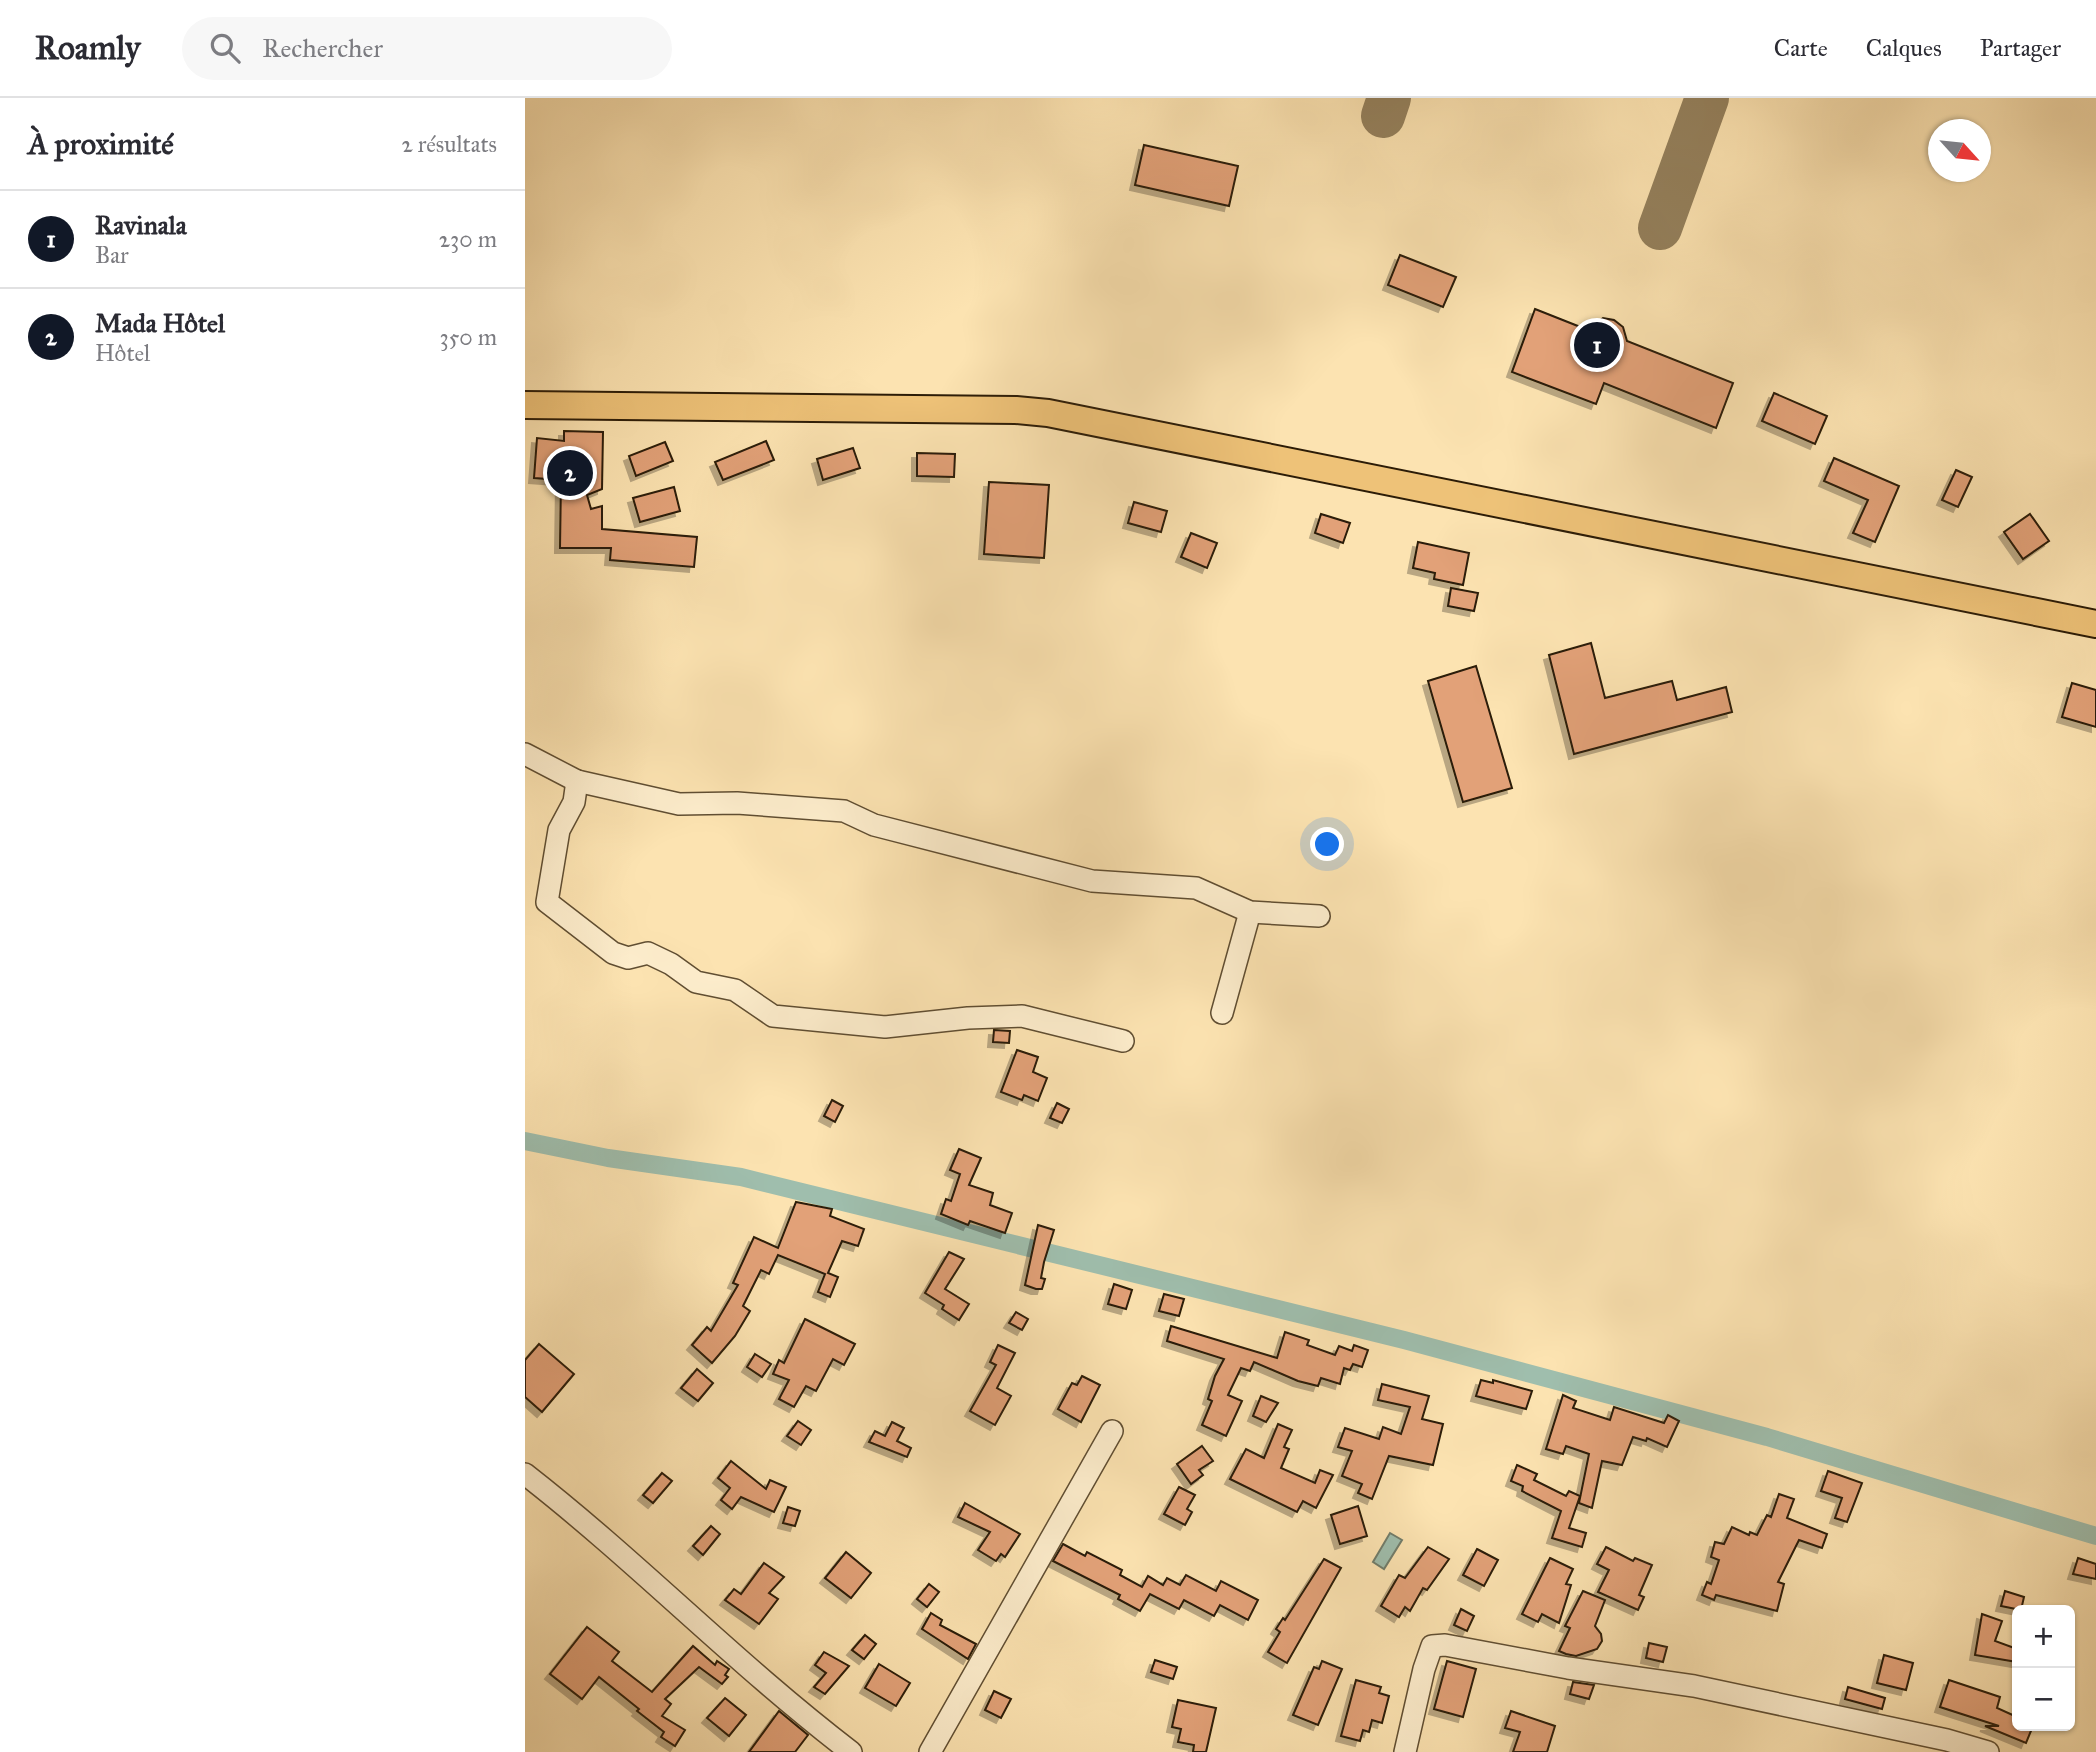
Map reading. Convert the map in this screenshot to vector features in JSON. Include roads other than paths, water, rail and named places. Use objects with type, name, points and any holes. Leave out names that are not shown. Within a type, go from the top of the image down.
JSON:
[{"type":"main road","points":[[525,405],[1016,410],[1048,413],[2096,624]]},
{"type":"street","points":[[525,754],[577,781],[679,804],[737,803],[844,811],[874,825],[1092,880],[1196,888],[1250,912],[1319,916]]},
{"type":"street","points":[[577,781],[574,802],[559,830],[547,902],[613,953],[628,958],[648,953],[671,964],[695,982],[735,990],[773,1016],[885,1027],[968,1018],[1023,1016],[1123,1041]]},
{"type":"street","points":[[1222,1013],[1250,912]]},
{"type":"street","points":[[930,1752],[1112,1431]]},
{"type":"street","points":[[525,1474],[671,1599],[706,1633],[851,1752]]},
{"type":"street","points":[[1405,1752],[1432,1646],[1445,1645],[1569,1668],[1694,1686],[1947,1740],[1988,1752]]},
{"type":"waterway","points":[[525,1141],[608,1158],[741,1177],[1404,1340],[1767,1437],[2096,1536]]},
{"type":"place","name":"Ravinala","points":[[1597,345]]},
{"type":"place","name":"Mada Hôtel","points":[[570,473]]}]
